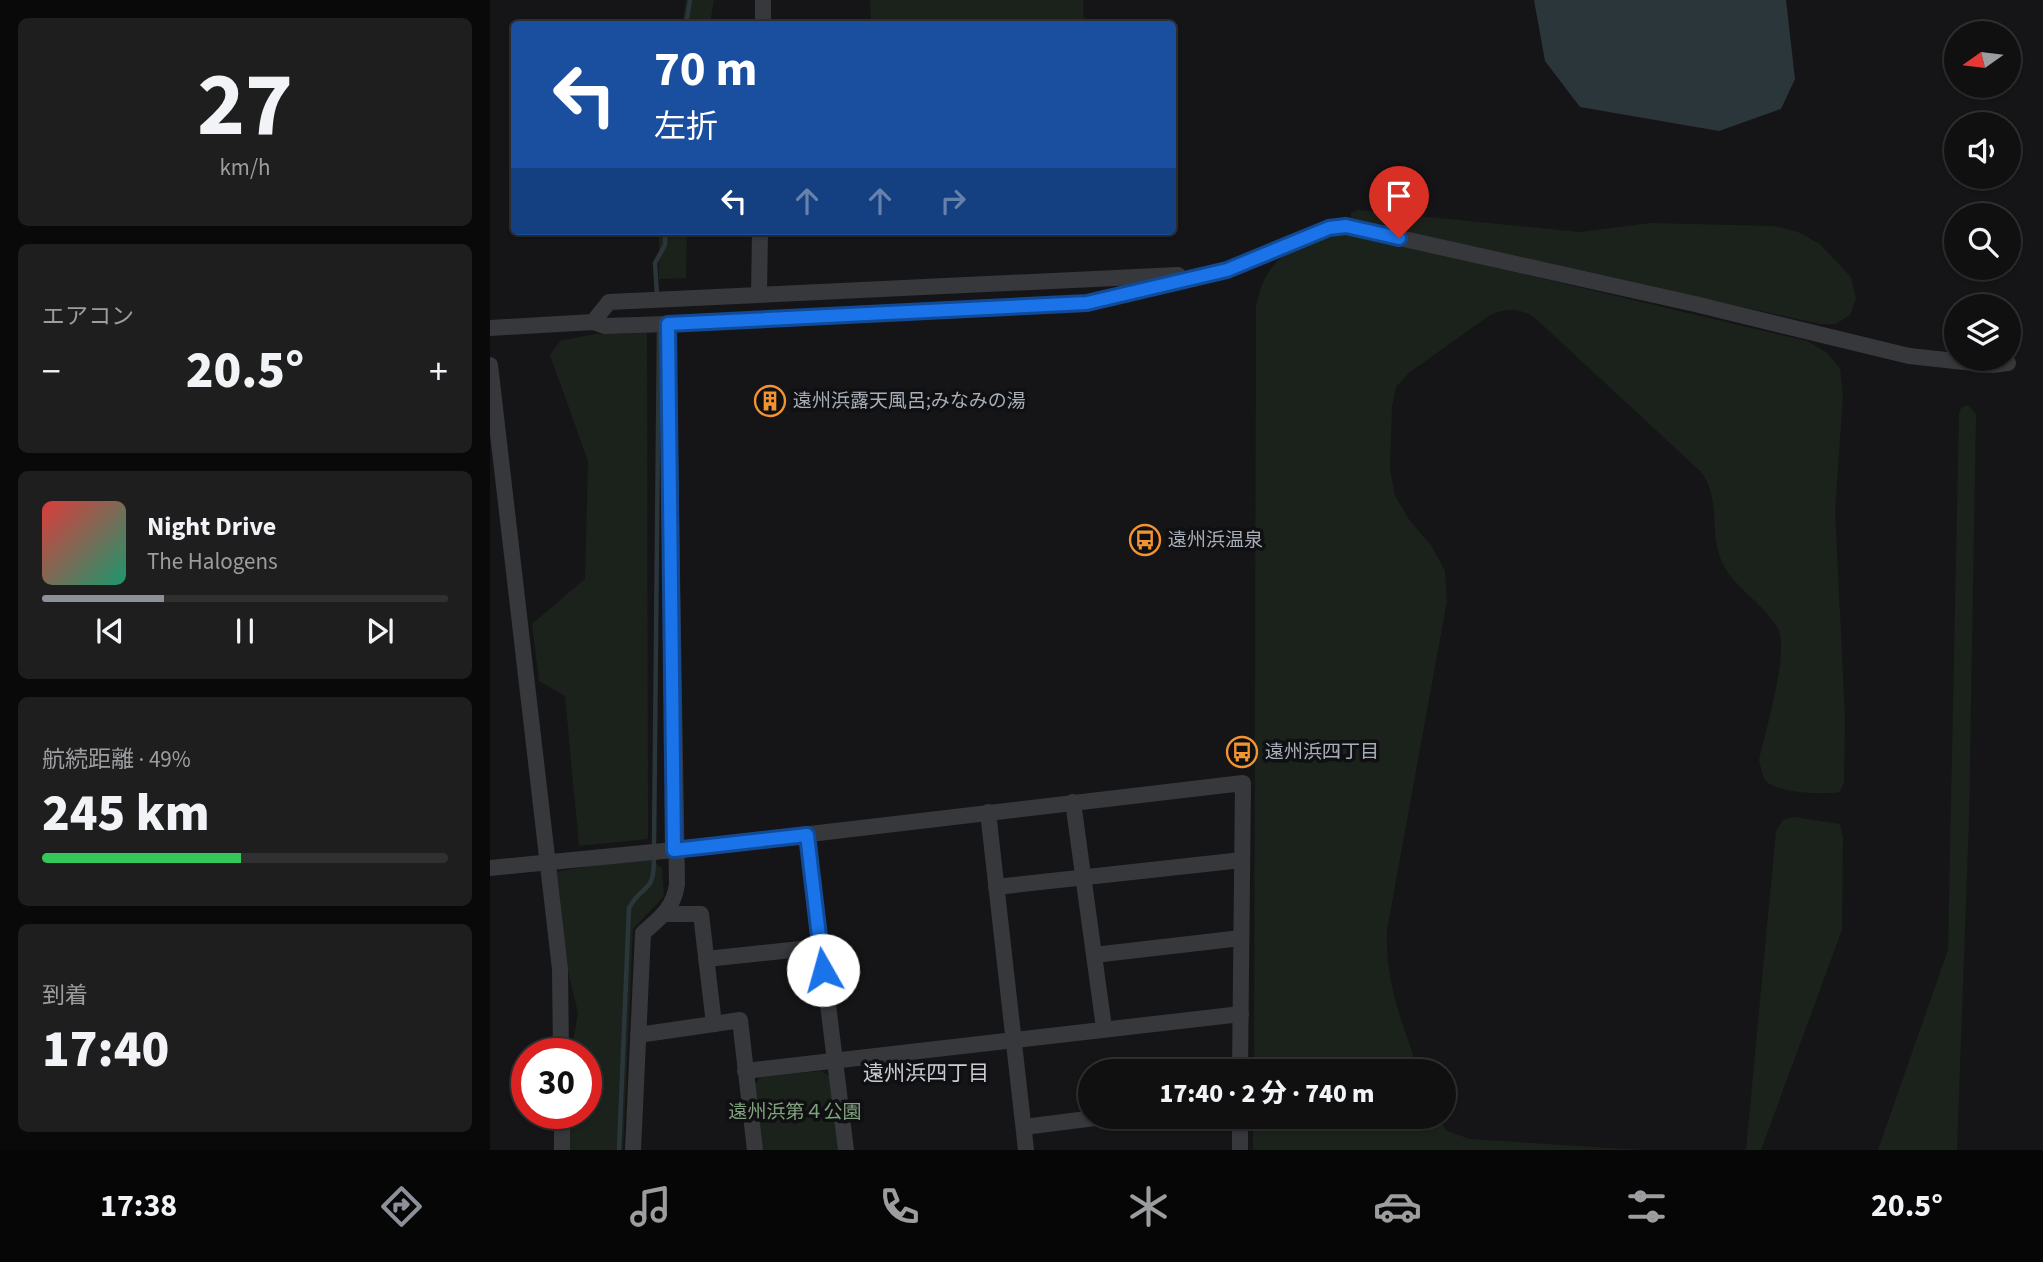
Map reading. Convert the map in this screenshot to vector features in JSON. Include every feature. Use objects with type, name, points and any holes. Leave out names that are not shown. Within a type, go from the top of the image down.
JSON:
[{"type":"street","points":[[763,0],[763,21]]},
{"type":"street","points":[[490,328],[593,322],[605,326],[668,324],[1087,303],[1211,274],[1329,228],[1346,226],[1695,304],[1909,356],[1944,360]]},
{"type":"street","points":[[759,294],[760,235]]},
{"type":"street","points":[[593,322],[609,302],[1211,274]]},
{"type":"street","points":[[633,1150],[643,933],[665,914],[675,899],[668,324]]},
{"type":"street","points":[[490,365],[560,969],[561,1038]]},
{"type":"street","points":[[490,868],[807,835],[988,811],[1243,783],[1240,1059]]},
{"type":"street","points":[[1073,802],[1104,1028]]},
{"type":"street","points":[[988,811],[1026,1150]]},
{"type":"street","points":[[807,835],[846,1150]]},
{"type":"street","points":[[996,887],[1083,875],[1242,860]]},
{"type":"street","points":[[665,914],[701,914],[713,1024]]},
{"type":"street","points":[[1094,956],[1241,938]]},
{"type":"street","points":[[706,959],[820,947]]},
{"type":"street","points":[[745,1071],[1241,1014]]},
{"type":"street","points":[[638,1035],[740,1020],[755,1150]]},
{"type":"street","points":[[1024,1127],[1078,1120]]},
{"type":"street","points":[[562,1129],[562,1150]]},
{"type":"street","points":[[1240,1129],[1240,1150]]},
{"type":"green space","points":[[686,0],[714,0],[710,21],[682,21]]},
{"type":"green space","points":[[870,0],[1083,0],[1084,21],[871,21]]},
{"type":"green space","points":[[1358,210],[1580,232],[1650,223],[1774,226],[1798,232],[1820,244],[1851,277],[1856,299],[1850,315],[1836,324],[1820,324],[1356,223],[1351,218],[1351,213]]},
{"type":"green space","points":[[659,235],[687,235],[686,278],[659,279]]},
{"type":"green space","points":[[1345,235],[1366,237],[1807,341],[1826,352],[1840,368],[1843,396],[1835,511],[1845,717],[1844,782],[1840,792],[1813,793],[1781,789],[1767,782],[1764,777],[1759,760],[1778,678],[1780,634],[1769,616],[1732,578],[1723,564],[1716,541],[1711,494],[1701,472],[1535,318],[1524,312],[1513,310],[1490,315],[1410,372],[1396,387],[1392,407],[1390,469],[1395,496],[1410,521],[1431,545],[1445,571],[1447,601],[1387,930],[1392,985],[1415,1059],[1254,1059],[1256,307],[1260,290],[1275,263],[1298,247]]},
{"type":"green space","points":[[647,333],[648,839],[579,846],[565,696],[539,681],[532,624],[585,579],[588,461],[550,355],[560,341],[595,334]]},
{"type":"green space","points":[[1968,405],[1976,414],[1969,819],[1957,1150],[1878,1150],[1948,950],[1959,414],[1961,408]]},
{"type":"green space","points":[[1794,817],[1840,824],[1843,837],[1842,930],[1761,1150],[1746,1150],[1776,831],[1783,820]]},
{"type":"green space","points":[[645,856],[662,868],[664,896],[633,929],[623,1150],[569,1150],[570,1129],[602,1129],[602,1038],[574,1038],[578,1013],[567,967],[556,872]]},
{"type":"green space","name":"遠州浜第４公園","points":[[821,1071],[832,1078],[840,1150],[761,1150],[754,1086],[760,1077]]},
{"type":"green space","points":[[1253,1129],[1446,1129],[1470,1139],[1642,1150],[1253,1150]]},
{"type":"shaded area","points":[[1534,0],[1786,0],[1795,79],[1781,109],[1719,131],[1580,107],[1545,61]]},
{"type":"waterway","points":[[686,21],[690,0]]},
{"type":"waterway","points":[[657,295],[655,263],[665,245],[665,235]]},
{"type":"waterway","points":[[654,848],[659,328]]},
{"type":"waterway","points":[[619,1150],[629,908],[650,883],[654,857]]},
{"type":"place","name":"遠州浜露天風呂;みなみの湯","points":[[770,401]]},
{"type":"place","name":"遠州浜温泉","points":[[1145,540]]},
{"type":"place","name":"遠州浜四丁目","points":[[1242,752]]},
{"type":"district","name":"遠州浜四丁目","points":[[926,1073]]},
{"type":"route","points":[[823,970],[807,835],[674,850],[668,324],[1087,303],[1227,270],[1329,228],[1346,226],[1399,238]]}]
